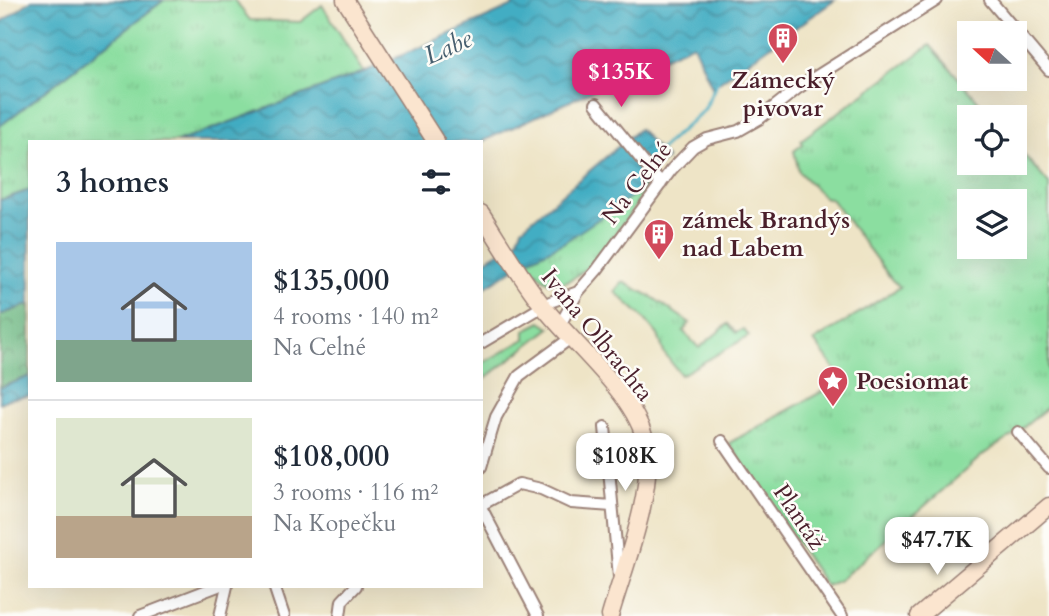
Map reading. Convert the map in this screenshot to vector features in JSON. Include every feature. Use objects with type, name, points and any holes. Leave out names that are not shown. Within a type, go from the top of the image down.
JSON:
[{"type":"main road","points":[[345,0],[435,140]]},
{"type":"main road","name":"Ivana Olbrachta","points":[[483,216],[544,308],[628,403],[642,429],[647,446],[647,464],[641,510],[610,616]]},
{"type":"main road","points":[[919,616],[1049,506]]},
{"type":"street","name":"Na Celné","points":[[560,325],[578,292],[693,147],[707,139],[738,131],[759,119],[798,88],[937,0]]},
{"type":"street","points":[[990,0],[1049,70]]},
{"type":"street","name":"Na Celné","points":[[596,104],[661,184]]},
{"type":"street","points":[[483,342],[551,302],[578,292]]},
{"type":"street","points":[[483,460],[496,417],[519,376],[572,337]]},
{"type":"street","points":[[605,427],[619,584]]},
{"type":"street","points":[[1018,432],[1049,468]]},
{"type":"street","name":"Plantáž","points":[[722,441],[842,616]]},
{"type":"street","points":[[483,505],[519,484],[541,489],[571,503],[612,506]]},
{"type":"street","points":[[483,510],[538,616]]},
{"type":"street","points":[[141,616],[213,588]]},
{"type":"street","points":[[220,616],[227,588]]},
{"type":"street","points":[[275,588],[285,616]]},
{"type":"street","points":[[340,616],[342,601],[354,588]]},
{"type":"green space","points":[[164,0],[234,0],[250,20],[300,22],[322,5],[364,72],[182,140],[28,140],[28,191],[0,200],[0,126]]},
{"type":"green space","points":[[930,45],[957,76],[957,91],[970,91],[982,105],[957,105],[957,175],[1027,175],[1027,158],[1049,184],[1049,406],[1018,432],[984,454],[840,580],[826,586],[729,443],[843,380],[814,341],[900,287],[831,199],[824,197],[799,172],[794,151],[803,144],[801,140]]},
{"type":"green space","points":[[642,177],[647,181],[636,205],[592,263],[571,279],[560,283],[549,282],[538,274],[528,260],[563,243]]},
{"type":"green space","points":[[623,282],[652,297],[690,323],[683,331],[699,348],[728,324],[736,333],[743,329],[749,336],[681,375],[664,353],[658,335],[643,317],[615,292]]},
{"type":"green space","points":[[28,305],[28,377],[0,388],[0,315]]},
{"type":"green space","points":[[541,322],[550,328],[483,380],[483,363],[525,339],[525,330]]},
{"type":"water","points":[[32,0],[164,0],[0,126],[0,23]]},
{"type":"water","name":"Labe","points":[[518,0],[835,0],[712,87],[693,44],[483,141],[182,140],[364,72],[511,7]]},
{"type":"water","points":[[639,129],[667,159],[642,177],[641,190],[563,243],[528,260],[483,289],[483,262],[517,241],[522,228]]},
{"type":"water","points":[[28,191],[28,305],[0,315],[0,200]]},
{"type":"water","points":[[28,377],[28,396],[0,403],[0,388]]},
{"type":"waterway","points":[[655,154],[704,110],[719,78]]},
{"type":"place","name":"Zámecký pivovar","points":[[783,65]]},
{"type":"place","name":"zámek Brandýs nad Labem","points":[[659,261]]},
{"type":"place","name":"Poesiomat","points":[[833,408]]}]
